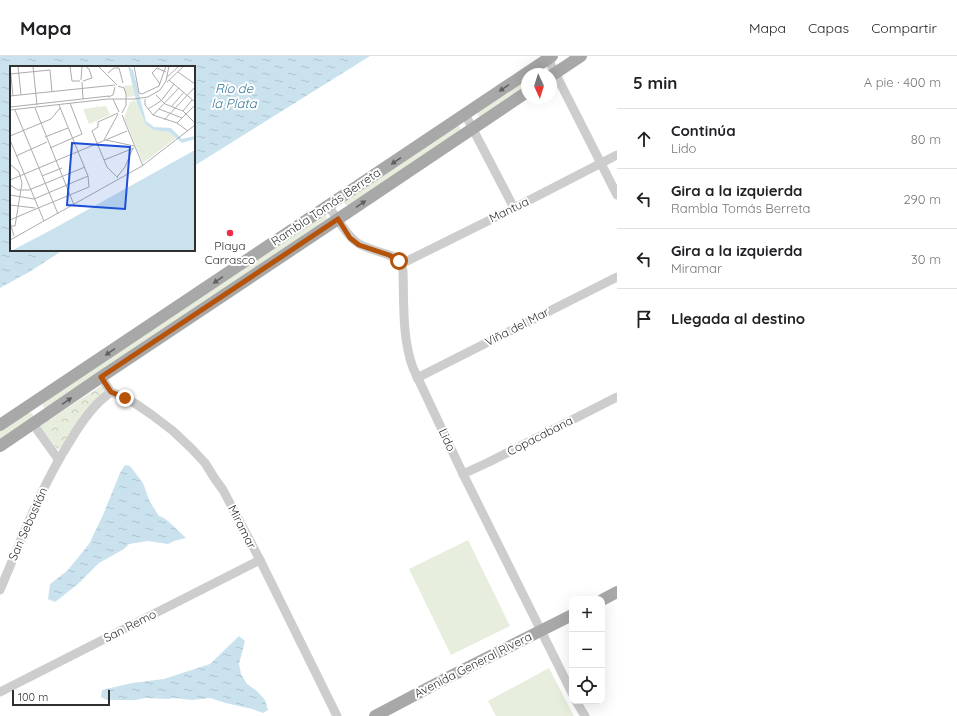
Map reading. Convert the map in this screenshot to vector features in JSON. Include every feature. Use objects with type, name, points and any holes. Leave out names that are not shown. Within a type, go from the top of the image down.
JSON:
[{"type":"main road","points":[[557,71],[581,56]]},
{"type":"main road","name":"Rambla Tomás Berreta","points":[[0,425],[550,58]]},
{"type":"main road","name":"Rambla Tomás Berreta","points":[[0,446],[521,96]]},
{"type":"main road","points":[[33,403],[38,421]]},
{"type":"main road","points":[[605,598],[617,592]]},
{"type":"main road","name":"Avenida General Rivera","points":[[375,716],[569,616]]},
{"type":"street","points":[[550,58],[552,68]]},
{"type":"street","points":[[557,81],[617,195]]},
{"type":"street","points":[[465,114],[514,208]]},
{"type":"street","name":"Mantua","points":[[401,264],[617,155]]},
{"type":"street","points":[[328,206],[350,238],[359,245],[389,255],[401,264]]},
{"type":"street","name":"Lido","points":[[401,264],[403,271],[408,349],[417,378],[569,687]]},
{"type":"street","name":"Viña del Mar","points":[[417,378],[617,276]]},
{"type":"street","points":[[101,377],[111,392]]},
{"type":"street","name":"San Sebastián","points":[[0,590],[33,510],[58,459],[92,409],[111,392]]},
{"type":"street","name":"Miramar","points":[[111,392],[125,398],[152,415],[173,431],[205,463],[223,490],[260,560],[337,716]]},
{"type":"street","name":"Copacabana","points":[[463,474],[496,459],[617,397]]},
{"type":"street","points":[[38,421],[58,459]]},
{"type":"street","name":"San Remo","points":[[0,692],[260,560]]},
{"type":"street","points":[[578,704],[584,716]]},
{"type":"green space","points":[[521,82],[521,91],[481,117],[478,116],[477,112]]},
{"type":"green space","points":[[457,125],[460,127],[460,131],[347,206],[344,203],[344,201]]},
{"type":"green space","points":[[326,215],[327,219],[46,408],[43,406],[43,402]]},
{"type":"green space","points":[[101,386],[105,390],[84,415],[61,448],[57,449],[40,427],[41,425]]},
{"type":"green space","points":[[28,412],[32,413],[33,417],[0,440],[0,431]]},
{"type":"green space","points":[[468,540],[510,626],[451,655],[409,569]]},
{"type":"green space","points":[[549,668],[574,716],[496,716],[488,701]]},
{"type":"water","name":"Río de la Plata","points":[[0,56],[370,56],[195,165],[195,66],[10,66],[10,251],[61,251],[31,271],[0,288]]},
{"type":"water","points":[[125,465],[130,466],[143,483],[150,502],[159,516],[168,521],[186,538],[168,544],[148,541],[129,544],[124,549],[99,563],[78,584],[55,602],[48,599],[50,584],[68,570],[89,544],[103,515],[120,473]]},
{"type":"water","points":[[239,636],[245,641],[239,664],[241,674],[247,684],[257,691],[265,700],[268,710],[263,713],[210,698],[192,700],[174,698],[145,698],[135,700],[107,700],[101,697],[102,690],[132,683],[164,679],[210,664]]},
{"type":"place","name":"Playa Carrasco","points":[[230,233]]},
{"type":"route","points":[[125,398],[113,394],[101,377],[338,219],[350,238],[359,245],[389,255],[399,261]]}]
